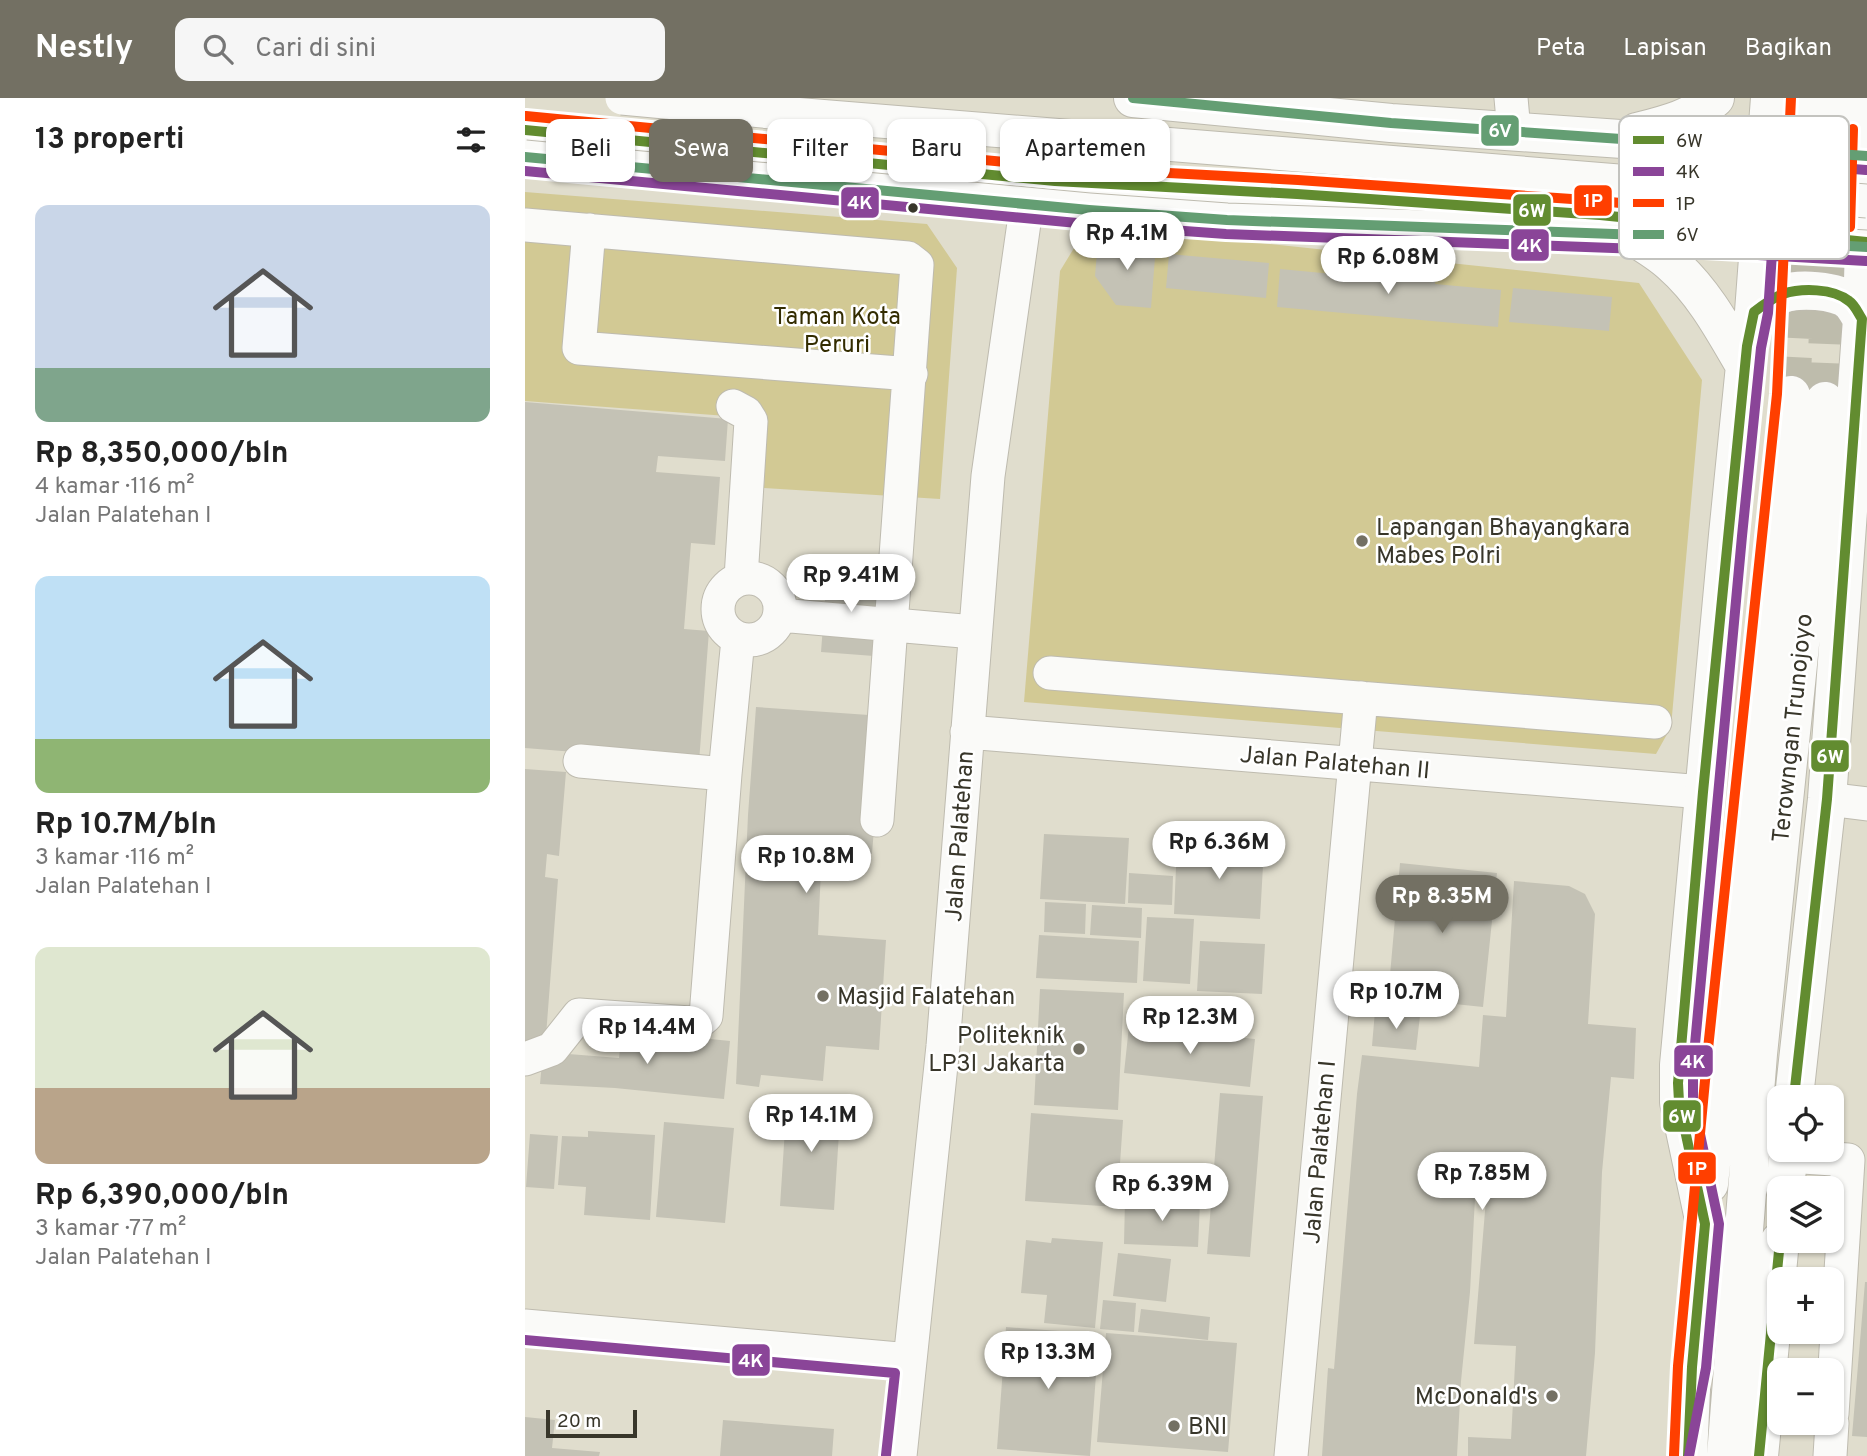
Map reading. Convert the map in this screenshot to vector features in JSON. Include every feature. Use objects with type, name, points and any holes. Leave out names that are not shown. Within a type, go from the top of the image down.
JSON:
[{"type":"main road","points":[[1133,98],[1294,103],[1513,115],[1618,137]]},
{"type":"main road","points":[[1686,116],[1705,107],[1715,98]]},
{"type":"main road","points":[[1768,116],[1770,98]]},
{"type":"main road","points":[[1785,98],[1797,107],[1821,112],[1844,109],[1859,98]]},
{"type":"main road","points":[[1294,103],[1297,194]]},
{"type":"main road","points":[[525,130],[1000,176]]},
{"type":"main road","points":[[1795,1085],[1826,799],[1834,394],[1863,319],[1867,147],[1849,147]]},
{"type":"main road","points":[[1075,182],[1297,194],[1619,217]]},
{"type":"main road","points":[[1599,215],[1619,228]]},
{"type":"main road","points":[[1666,259],[1679,271],[1716,318],[1745,366]]},
{"type":"main road","points":[[1705,1224],[1679,1102],[1678,1083],[1703,792],[1745,366],[1754,312],[1757,259]]},
{"type":"main road","points":[[1754,312],[1785,292],[1814,291],[1840,295],[1848,300],[1863,319]]},
{"type":"main road","name":"Terowngan Trunojoyo","points":[[1725,1456],[1746,1226],[1758,1054],[1834,394]]},
{"type":"main road","name":"Terowngan Trunojoyo","points":[[1688,1456],[1692,1367],[1705,1224],[1834,394]]},
{"type":"main road","points":[[1758,1054],[1767,1086]]},
{"type":"main road","points":[[1759,1456],[1779,1253]]},
{"type":"street","points":[[622,98],[1619,181]]},
{"type":"street","points":[[525,116],[1129,170],[1196,188]]},
{"type":"street","points":[[525,157],[1089,210],[1227,220],[1619,234]]},
{"type":"street","points":[[995,175],[1011,192],[1025,216]]},
{"type":"street","name":"Jalan Palatehan","points":[[900,1456],[943,1046],[988,476],[1025,216],[1036,194],[1054,182]]},
{"type":"street","points":[[1849,200],[1867,201]]},
{"type":"street","points":[[525,225],[908,258],[918,265],[877,820]]},
{"type":"street","points":[[589,230],[579,348],[911,374]]},
{"type":"street","points":[[733,406],[746,413],[751,421],[741,578]]},
{"type":"street","points":[[741,578],[762,580],[777,594],[781,615],[772,631],[757,640],[738,639],[725,630],[718,616],[719,600],[727,586],[741,578]]},
{"type":"street","points":[[781,615],[974,632]]},
{"type":"street","points":[[525,1059],[552,1049],[579,1016],[689,1023],[700,1021],[706,1016],[738,639]]},
{"type":"street","points":[[1050,673],[1655,722]]},
{"type":"street","name":"Jalan Palatehan I","points":[[1291,1456],[1361,698]]},
{"type":"street","name":"Jalan Palatehan II","points":[[967,732],[1703,792]]},
{"type":"street","points":[[580,761],[725,774]]},
{"type":"street","points":[[1826,799],[1867,804]]},
{"type":"street","points":[[1836,1358],[1848,1160],[1844,1160]]},
{"type":"street","points":[[525,1326],[910,1360]]},
{"type":"street","points":[[1675,1456],[1692,1367]]},
{"type":"street","points":[[1830,1456],[1831,1435]]},
{"type":"green space","name":"Taman Kota Peruri","points":[[525,192],[927,224],[957,268],[940,499],[764,488],[767,419],[525,401]]},
{"type":"green space","name":"Lapangan Bhayangkara Mabes Polri","points":[[1108,227],[1639,283],[1702,380],[1671,727],[1656,754],[1024,702],[1060,271],[1082,235]]},
{"type":"building","points":[[1098,240],[1156,245],[1151,308],[1116,305],[1095,276]]},
{"type":"building","points":[[1169,254],[1269,263],[1266,298],[1166,288]]},
{"type":"building","points":[[1334,266],[1436,276],[1435,284],[1501,290],[1498,327],[1277,307],[1280,269],[1333,274]]},
{"type":"building","points":[[1513,288],[1612,297],[1609,331],[1509,322]]},
{"type":"building","points":[[525,402],[728,419],[725,461],[658,456],[656,472],[720,477],[715,545],[691,543],[684,629],[709,631],[699,762],[525,748]]},
{"type":"building","points":[[827,573],[880,577],[874,656],[821,652]]},
{"type":"building","points":[[756,707],[883,716],[872,854],[822,848],[818,935],[886,940],[879,1050],[826,1046],[823,1081],[761,1075],[759,1087],[736,1084],[748,815]]},
{"type":"building","points":[[525,769],[566,772],[559,856],[547,854],[545,877],[558,879],[545,1049],[525,1047]]},
{"type":"building","points":[[1044,834],[1129,838],[1125,904],[1040,899]]},
{"type":"building","points":[[1177,844],[1264,848],[1260,919],[1174,914]]},
{"type":"building","points":[[1400,863],[1497,873],[1483,1007],[1388,997]]},
{"type":"building","points":[[1129,873],[1173,876],[1172,905],[1128,903]]},
{"type":"building","points":[[1514,881],[1569,886],[1585,894],[1595,914],[1588,1024],[1636,1028],[1634,1079],[1611,1077],[1602,1172],[1595,1353],[1586,1456],[1468,1456],[1468,1437],[1511,1439],[1516,1346],[1474,1344],[1486,1199],[1475,1198],[1457,1456],[1322,1456],[1328,1368],[1334,1369],[1362,1055],[1479,1067],[1483,1015],[1506,1017]]},
{"type":"building","points":[[1045,902],[1086,904],[1085,934],[1044,932]]},
{"type":"building","points":[[1092,905],[1142,908],[1141,938],[1090,935]]},
{"type":"building","points":[[1147,917],[1194,919],[1190,984],[1143,981]]},
{"type":"building","points":[[1039,935],[1139,941],[1137,983],[1036,978]]},
{"type":"building","points":[[1200,941],[1265,944],[1262,994],[1197,991]]},
{"type":"building","name":"Politeknik LP3I Jakarta","points":[[1040,989],[1124,993],[1118,1110],[1034,1105]]},
{"type":"building","points":[[1375,1011],[1420,1016],[1416,1050],[1372,1046]]},
{"type":"building","points":[[1129,1026],[1255,1039],[1250,1087],[1124,1073]]},
{"type":"building","points":[[622,1030],[730,1041],[724,1099],[615,1088],[540,1084],[543,1052],[619,1058]]},
{"type":"building","points":[[1220,1093],[1263,1096],[1250,1257],[1207,1254]]},
{"type":"building","points":[[787,1098],[841,1102],[834,1210],[780,1206]]},
{"type":"building","points":[[1031,1113],[1123,1120],[1117,1207],[1025,1201]]},
{"type":"building","points":[[664,1122],[734,1128],[725,1223],[656,1217]]},
{"type":"building","points":[[588,1131],[655,1135],[650,1220],[584,1215],[586,1187],[558,1185],[562,1136],[588,1137]]},
{"type":"building","points":[[530,1134],[558,1136],[554,1189],[526,1187]]},
{"type":"building","points":[[1125,1199],[1200,1203],[1198,1247],[1124,1244]]},
{"type":"building","points":[[1052,1238],[1103,1242],[1095,1328],[1044,1323],[1047,1295],[1021,1293],[1026,1240],[1051,1243]]},
{"type":"building","points":[[1118,1253],[1171,1259],[1166,1302],[1113,1296]]},
{"type":"building","points":[[1867,1282],[1867,1437],[1852,1436]]},
{"type":"building","points":[[1103,1300],[1136,1303],[1134,1332],[1100,1329]]},
{"type":"building","points":[[1141,1309],[1210,1317],[1208,1340],[1138,1332]]},
{"type":"building","points":[[1006,1327],[1099,1334],[1090,1456],[997,1449]]},
{"type":"building","points":[[1106,1333],[1237,1343],[1228,1452],[1097,1442]]},
{"type":"building","points":[[525,1417],[555,1420],[552,1448],[600,1452],[599,1456],[525,1456]]},
{"type":"building","points":[[723,1420],[834,1429],[832,1456],[720,1456]]},
{"type":"tunnel","points":[[1804,116],[1805,98]]},
{"type":"tunnel","points":[[1837,116],[1838,98]]},
{"type":"tunnel","points":[[1791,395],[1797,259]]},
{"type":"tunnel","points":[[1825,401],[1831,259]]},
{"type":"transit line","name":"6V","points":[[1133,98],[1391,123],[1619,139]]},
{"type":"transit line","name":"1P","points":[[1790,116],[1791,98]]},
{"type":"transit line","name":"1P","points":[[526,116],[1056,167],[1298,180],[1619,203]]},
{"type":"transit line","name":"1P","points":[[1849,227],[1853,129]]},
{"type":"transit line","name":"6W","points":[[525,130],[1055,181],[1297,194],[1619,217]]},
{"type":"transit line","name":"6V","points":[[1849,155],[1867,156]]},
{"type":"transit line","name":"6V","points":[[525,157],[1089,210],[1227,220],[1619,234]]},
{"type":"transit line","name":"4K","points":[[1849,169],[1866,170]]},
{"type":"transit line","name":"4K","points":[[525,171],[1088,224],[1226,234],[1619,248]]},
{"type":"transit line","name":"6W","points":[[1849,240],[1867,242]]},
{"type":"transit line","name":"6V","points":[[1849,246],[1867,247]]},
{"type":"transit line","name":"4K","points":[[1689,1456],[1706,1368],[1719,1224],[1693,1101],[1693,1066],[1742,536],[1761,348],[1768,313],[1772,259]]},
{"type":"transit line","name":"1P","points":[[1674,1455],[1678,1366],[1708,1049],[1777,394],[1783,259]]},
{"type":"transit line","name":"4K","points":[[1830,259],[1866,261]]},
{"type":"transit line","name":"6W","points":[[1688,1456],[1692,1367],[1705,1224],[1679,1102],[1678,1083],[1703,792],[1747,346],[1754,312],[1779,296],[1808,290],[1826,291],[1842,297],[1853,305],[1862,319],[1827,799],[1795,1085]]},
{"type":"transit line","name":"6W","points":[[1759,1456],[1779,1253]]},
{"type":"transit line","name":"4K","points":[[525,1340],[895,1373],[886,1455]]},
{"type":"place","name":"Lapangan Bhayangkara Mabes Polri","points":[[1362,541]]},
{"type":"place","name":"Masjid Falatehan","points":[[823,996]]},
{"type":"place","name":"Politeknik LP3I Jakarta","points":[[1079,1049]]},
{"type":"place","name":"McDonald's","points":[[1552,1396]]},
{"type":"place","name":"BNI","points":[[1174,1426]]}]
